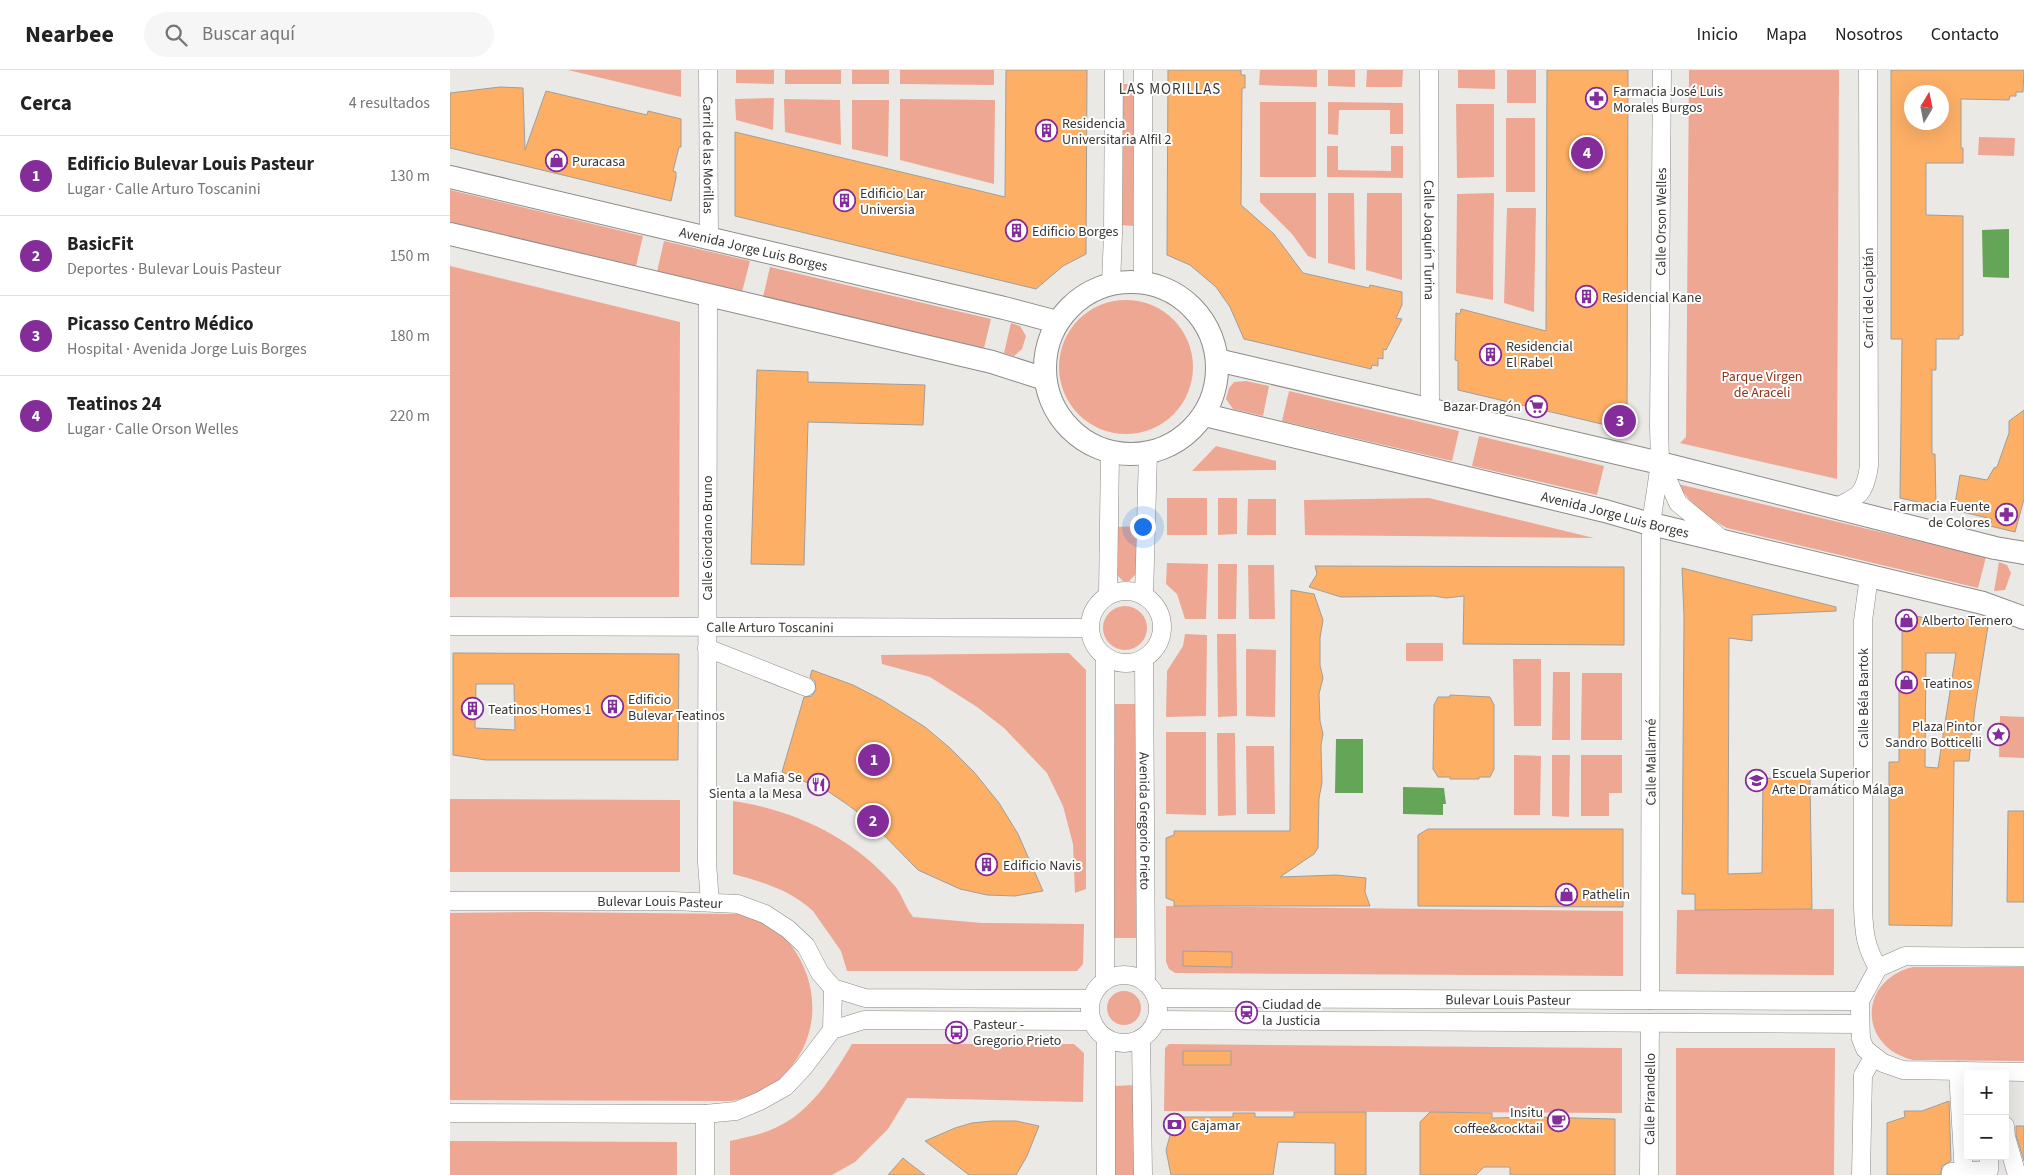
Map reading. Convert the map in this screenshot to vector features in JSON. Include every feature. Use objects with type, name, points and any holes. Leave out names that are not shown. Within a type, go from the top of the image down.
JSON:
[{"type":"main road","name":"Avenida Jorge Luis Borges","points":[[450,177],[1057,322]]},
{"type":"main road","points":[[450,234],[992,362],[1044,379]]},
{"type":"main road","points":[[1143,283],[1171,292],[1194,309],[1210,332],[1217,360],[1217,382],[1205,415],[1185,436],[1169,446],[1148,453],[1130,455],[1110,452],[1086,442],[1066,426],[1052,404],[1044,379],[1046,350],[1057,322],[1072,305],[1090,292],[1111,284],[1143,283]]},
{"type":"main road","points":[[1217,360],[1660,463],[1995,548],[2024,553]]},
{"type":"main road","name":"Avenida Jorge Luis Borges","points":[[1205,415],[1651,524],[1983,602],[2024,618]]},
{"type":"street","name":"Carril de las Morillas","points":[[708,70],[709,239]]},
{"type":"street","points":[[1111,284],[1114,70]]},
{"type":"street","points":[[1143,70],[1143,283]]},
{"type":"street","name":"Calle Joaquín Turina","points":[[1429,70],[1430,410]]},
{"type":"street","name":"Calle Orson Welles","points":[[1651,524],[1660,463],[1662,70]]},
{"type":"street","name":"Carril del Capitán","points":[[1834,508],[1856,498],[1866,485],[1869,466],[1868,70]]},
{"type":"street","name":"Calle Giordano Bruno","points":[[708,295],[707,863],[710,902]]},
{"type":"street","points":[[1108,595],[1110,452]]},
{"type":"street","points":[[1144,596],[1148,453]]},
{"type":"street","name":"Calle Orson Welles","points":[[1660,463],[1678,503],[1722,540]]},
{"type":"street","name":"Calle Mallarmé","points":[[1650,1000],[1651,524]]},
{"type":"street","name":"Calle Béla Bartok","points":[[1869,576],[1863,621],[1863,908],[1864,936],[1870,955],[1878,968]]},
{"type":"street","points":[[1128,591],[1144,596],[1149,598],[1160,614],[1163,630],[1158,645],[1144,659],[1125,664],[1106,658],[1093,643],[1089,628],[1093,610],[1108,595],[1128,591]]},
{"type":"street","name":"Calle Arturo Toscanini","points":[[450,626],[1089,628]]},
{"type":"street","points":[[707,648],[806,687]]},
{"type":"street","points":[[1105,980],[1106,658]]},
{"type":"street","name":"Avenida Gregorio Prieto","points":[[1144,659],[1146,983]]},
{"type":"street","name":"Bulevar Louis Pasteur","points":[[450,901],[710,902],[738,904],[764,914],[788,930],[806,946],[820,973],[833,988]]},
{"type":"street","points":[[1964,1071],[1903,1070],[1883,1063],[1865,1049],[1861,1039],[1860,1001],[1878,968],[1905,956],[2024,957]]},
{"type":"street","points":[[1115,976],[1137,977],[1146,983],[1157,998],[1159,1010],[1157,1020],[1151,1031],[1141,1039],[1124,1044],[1106,1039],[1091,1021],[1091,999],[1096,989],[1105,980],[1115,976]]},
{"type":"street","points":[[832,1030],[833,988],[865,998],[1091,999]]},
{"type":"street","name":"Bulevar Louis Pasteur","points":[[1157,998],[1860,1001]]},
{"type":"street","points":[[450,1112],[705,1114],[736,1111],[760,1101],[785,1087],[803,1068],[832,1030],[864,1020],[1091,1021]]},
{"type":"street","name":"Bulevar Louis Pasteur","points":[[1157,1020],[1860,1024]]},
{"type":"street","name":"Calle Pirandello","points":[[1649,1175],[1650,1023]]},
{"type":"street","points":[[1106,1039],[1106,1175]]},
{"type":"street","points":[[1141,1039],[1143,1175]]},
{"type":"street","points":[[1861,1175],[1863,1075],[1874,1056]]},
{"type":"street","points":[[1958,1071],[1960,1174],[1989,1170],[1983,1160]]},
{"type":"street","points":[[2009,1072],[2024,1072]]},
{"type":"street","points":[[705,1114],[705,1175]]},
{"type":"street","points":[[2009,1148],[2016,1175]]},
{"type":"green space","points":[[568,70],[681,70],[681,97]]},
{"type":"green space","points":[[736,70],[774,70],[774,84],[736,83]]},
{"type":"green space","points":[[785,70],[841,70],[841,84],[785,84]]},
{"type":"green space","points":[[852,70],[889,70],[889,84],[852,84]]},
{"type":"green space","points":[[900,70],[994,70],[994,85],[900,84]]},
{"type":"green space","points":[[1260,70],[1317,70],[1317,87],[1259,85]]},
{"type":"green space","points":[[1328,70],[1355,70],[1355,87],[1328,86]]},
{"type":"green space","points":[[1367,70],[1403,70],[1402,87],[1366,87]]},
{"type":"green space","points":[[1458,70],[1495,70],[1495,89],[1458,88]]},
{"type":"green space","points":[[1507,70],[1536,70],[1536,103],[1507,103]]},
{"type":"green space","name":"Parque Virgen de Araceli","points":[[1689,70],[1839,70],[1837,479],[1680,443],[1686,437]]},
{"type":"green space","points":[[1121,84],[1134,84],[1133,226],[1120,225]]},
{"type":"green space","points":[[774,98],[773,130],[736,120],[735,99]]},
{"type":"green space","points":[[784,99],[840,100],[841,145],[785,132]]},
{"type":"green space","points":[[900,99],[995,100],[994,184],[900,160]]},
{"type":"green space","points":[[852,100],[889,100],[888,157],[852,149]]},
{"type":"green space","points":[[1260,102],[1316,102],[1316,177],[1260,177]]},
{"type":"green space","points":[[1328,102],[1403,103],[1403,134],[1390,134],[1390,110],[1339,110],[1338,135],[1328,134]]},
{"type":"green space","points":[[1456,104],[1494,104],[1494,177],[1457,178]]},
{"type":"green space","points":[[1506,118],[1535,118],[1535,192],[1506,192]]},
{"type":"green space","points":[[1979,137],[2015,138],[2014,156],[1978,155]]},
{"type":"green space","points":[[1327,146],[1338,146],[1338,170],[1391,171],[1391,146],[1403,146],[1403,178],[1327,177]]},
{"type":"green space","points":[[450,190],[643,236],[636,266],[450,222]]},
{"type":"green space","points":[[1260,193],[1316,193],[1316,259],[1308,256],[1292,234],[1260,202]]},
{"type":"green space","points":[[1328,193],[1354,193],[1355,270],[1328,263]]},
{"type":"green space","points":[[1367,193],[1402,193],[1402,280],[1366,270]]},
{"type":"green space","points":[[1494,193],[1493,300],[1456,293],[1457,194]]},
{"type":"green space","points":[[1507,208],[1536,208],[1534,312],[1504,303]]},
{"type":"green space","points":[[664,241],[750,261],[742,292],[657,272]]},
{"type":"green space","points":[[450,266],[680,322],[679,597],[450,597]]},
{"type":"green space","points":[[770,267],[991,319],[984,348],[763,297]]},
{"type":"green space","points":[[1126,300],[1152,305],[1163,311],[1173,320],[1182,330],[1188,341],[1193,367],[1188,393],[1182,404],[1173,414],[1163,423],[1152,429],[1126,434],[1100,429],[1089,423],[1079,414],[1070,404],[1064,393],[1059,367],[1064,341],[1070,330],[1079,320],[1089,311],[1100,305]]},
{"type":"green space","points":[[1011,323],[1020,326],[1026,336],[1022,349],[1014,356],[1004,353]]},
{"type":"green space","points":[[1246,381],[1269,386],[1263,416],[1233,409],[1226,399],[1229,388],[1234,382]]},
{"type":"green space","points":[[1289,391],[1459,431],[1452,461],[1282,421]]},
{"type":"green space","points":[[1479,436],[1604,466],[1597,495],[1472,466]]},
{"type":"green space","points":[[1216,446],[1276,461],[1276,470],[1192,471]]},
{"type":"green space","points":[[1678,484],[1986,557],[1978,588],[1727,528],[1699,509]]},
{"type":"green space","points":[[1167,498],[1207,498],[1207,535],[1167,535]]},
{"type":"green space","points":[[1218,498],[1237,498],[1237,534],[1218,535]]},
{"type":"green space","points":[[1429,498],[1594,538],[1305,535],[1304,500]]},
{"type":"green space","points":[[1248,499],[1276,499],[1276,535],[1247,535]]},
{"type":"green space","points":[[1137,526],[1136,574],[1129,581],[1123,581],[1116,574],[1116,527]]},
{"type":"green space","points":[[1999,562],[2007,565],[2011,573],[2005,590],[1994,591]]},
{"type":"green space","points":[[1167,563],[1208,564],[1206,619],[1185,619],[1177,594],[1166,584]]},
{"type":"green space","points":[[1218,564],[1237,564],[1236,619],[1218,619]]},
{"type":"green space","points":[[1248,565],[1274,565],[1275,619],[1249,619]]},
{"type":"green space","points":[[1125,606],[1137,610],[1143,616],[1147,628],[1143,640],[1137,646],[1125,650],[1113,646],[1107,640],[1103,628],[1107,616],[1113,610]]},
{"type":"green space","points":[[1185,634],[1207,635],[1206,716],[1166,717],[1167,671],[1183,646]]},
{"type":"green space","points":[[1217,634],[1236,634],[1237,716],[1218,717]]},
{"type":"green space","points":[[1406,643],[1443,643],[1443,661],[1406,661]]},
{"type":"green space","points":[[1246,649],[1276,650],[1275,717],[1246,716]]},
{"type":"green space","points":[[1069,653],[1086,670],[1086,889],[1075,893],[1073,844],[1063,806],[1047,773],[1004,728],[977,707],[930,677],[882,664],[881,655]]},
{"type":"green space","points":[[1513,659],[1541,659],[1541,726],[1514,726]]},
{"type":"green space","points":[[1553,672],[1570,672],[1570,740],[1552,740]]},
{"type":"green space","points":[[1582,673],[1622,673],[1622,740],[1581,740]]},
{"type":"green space","points":[[1115,704],[1136,704],[1136,938],[1114,938]]},
{"type":"green space","points":[[2000,716],[2024,717],[2024,758],[1999,757]]},
{"type":"green space","points":[[1166,732],[1206,732],[1206,815],[1166,814]]},
{"type":"green space","points":[[1217,733],[1235,733],[1236,815],[1218,816]]},
{"type":"green space","points":[[1246,746],[1274,746],[1275,814],[1247,814]]},
{"type":"green space","points":[[1514,755],[1541,756],[1540,815],[1514,815]]},
{"type":"green space","points":[[1552,755],[1570,755],[1569,817],[1552,816]]},
{"type":"green space","points":[[1581,755],[1622,755],[1622,793],[1609,793],[1609,816],[1581,816]]},
{"type":"green space","points":[[450,799],[680,800],[680,872],[450,872]]},
{"type":"green space","points":[[733,801],[778,811],[821,828],[840,839],[877,867],[893,884],[913,917],[982,923],[1084,924],[1083,964],[1077,971],[847,971],[841,951],[813,911],[785,892],[733,874]]},
{"type":"green space","points":[[1166,906],[1623,911],[1623,976],[1175,973],[1169,969],[1166,962]]},
{"type":"green space","points":[[1834,909],[1834,975],[1676,974],[1677,910]]},
{"type":"green space","points":[[450,913],[742,914],[771,927],[785,938],[796,952],[810,985],[812,1020],[808,1037],[801,1053],[775,1085],[759,1093],[732,1101],[450,1100]]},
{"type":"green space","points":[[1913,967],[2024,967],[2024,1061],[1913,1060],[1895,1053],[1882,1042],[1874,1028],[1872,1014],[1874,999],[1882,985],[1895,974]]},
{"type":"green space","points":[[1124,991],[1136,996],[1141,1008],[1136,1020],[1124,1025],[1112,1020],[1107,1008],[1112,996]]},
{"type":"green space","points":[[852,1044],[1074,1044],[1084,1053],[1083,1102],[907,1098],[888,1129],[855,1162],[832,1175],[730,1175],[730,1141],[770,1130],[799,1113],[820,1092]]},
{"type":"green space","points":[[1169,1044],[1622,1048],[1622,1113],[1164,1111],[1165,1048]]},
{"type":"green space","points":[[1676,1048],[1835,1048],[1834,1175],[1676,1175]]},
{"type":"green space","points":[[1135,1085],[1134,1175],[1113,1175],[1114,1086]]},
{"type":"green space","points":[[450,1141],[677,1142],[677,1175],[450,1175]]},
{"type":"shaded area","points":[[2009,229],[2009,278],[1983,277],[1982,230]]},
{"type":"shaded area","points":[[1336,739],[1363,739],[1363,793],[1335,793]]},
{"type":"shaded area","points":[[1403,787],[1444,788],[1446,804],[1443,804],[1443,815],[1403,814]]},
{"type":"building","points":[[1006,70],[1087,70],[1086,254],[1063,266],[1036,289],[735,216],[735,132],[1005,197]]},
{"type":"building","points":[[1168,70],[1241,70],[1241,75],[1245,75],[1245,88],[1242,88],[1241,205],[1274,234],[1303,273],[1369,288],[1370,285],[1402,292],[1402,305],[1396,318],[1402,319],[1386,350],[1383,349],[1383,359],[1378,358],[1378,366],[1372,365],[1371,369],[1244,339],[1230,307],[1216,287],[1190,265],[1167,255]]},
{"type":"building","points":[[1547,70],[1628,70],[1627,430],[1458,390],[1458,361],[1455,360],[1456,313],[1460,314],[1461,309],[1546,331]]},
{"type":"building","points":[[1891,70],[2024,70],[2023,92],[2016,92],[2016,96],[2010,96],[2009,100],[1961,99],[1961,148],[1963,148],[1963,163],[1926,163],[1926,215],[1963,216],[1963,335],[1959,336],[1959,339],[1936,339],[1936,370],[1932,370],[1932,454],[1935,454],[1936,506],[1900,498],[1902,339],[1891,339]]},
{"type":"building","points":[[500,87],[523,88],[525,150],[546,91],[647,115],[648,111],[681,119],[681,147],[679,147],[673,171],[676,172],[676,178],[671,201],[450,148],[450,93]]},
{"type":"building","points":[[757,370],[808,372],[808,382],[925,385],[923,425],[808,422],[804,565],[751,564]]},
{"type":"building","points":[[2024,410],[2024,499],[2015,532],[1990,526],[1992,519],[1954,510],[1960,475],[1987,480],[1994,468],[1997,467],[2009,433],[2009,421]]},
{"type":"building","points":[[1315,566],[1624,567],[1624,645],[1463,644],[1464,596],[1446,598],[1434,596],[1341,597],[1309,587],[1317,574]]},
{"type":"building","points":[[1682,568],[1836,607],[1836,611],[1752,615],[1752,641],[1729,638],[1728,874],[1762,873],[1763,778],[1810,779],[1812,909],[1695,910],[1695,894],[1682,894],[1684,616]]},
{"type":"building","points":[[1291,590],[1314,594],[1323,620],[1320,638],[1320,665],[1323,678],[1319,694],[1320,721],[1323,734],[1321,745],[1322,783],[1319,798],[1318,848],[1314,854],[1280,877],[1336,875],[1366,878],[1365,892],[1370,906],[1174,906],[1174,901],[1166,898],[1166,838],[1174,835],[1174,831],[1290,831]]},
{"type":"building","points":[[1899,612],[1963,627],[1965,619],[1988,626],[1969,761],[1954,761],[1952,926],[1889,925],[1889,762],[1899,762],[1899,679],[1902,679],[1902,630],[1899,630]],"holes":[[[1926,653],[1956,653],[1938,768],[1925,767]]]},
{"type":"building","name":"Edificio Bulevar Teatinos","points":[[453,653],[679,654],[678,760],[486,760],[453,755]],"holes":[[[476,684],[514,684],[515,730],[475,728]]]},
{"type":"building","points":[[812,670],[853,685],[882,700],[925,727],[950,748],[974,772],[999,803],[1018,834],[1043,891],[1015,896],[987,895],[960,889],[918,870],[871,822],[848,805],[829,792],[782,772],[804,697],[812,696],[816,690],[815,681],[810,677]]},
{"type":"building","points":[[1450,695],[1490,697],[1494,705],[1494,769],[1490,777],[1450,779],[1450,777],[1438,777],[1433,769],[1434,705],[1438,697],[1450,697]]},
{"type":"building","points":[[2008,811],[2024,811],[2024,902],[2007,902]]},
{"type":"building","points":[[1428,829],[1623,829],[1623,907],[1418,906],[1418,835]]},
{"type":"building","points":[[1183,951],[1232,952],[1232,967],[1183,966]]},
{"type":"building","points":[[1183,1051],[1231,1051],[1231,1065],[1183,1065]]},
{"type":"building","points":[[1949,1101],[1951,1161],[1942,1166],[1940,1175],[1887,1175],[1887,1123],[1905,1117],[1904,1111],[1922,1111]]},
{"type":"building","points":[[1294,1112],[1366,1112],[1366,1175],[1335,1175],[1335,1143],[1278,1142],[1273,1175],[1171,1175],[1166,1150],[1171,1132],[1171,1117],[1233,1117],[1233,1113],[1255,1113],[1255,1117],[1294,1117]]},
{"type":"building","points":[[1430,1112],[1492,1113],[1492,1118],[1615,1119],[1615,1175],[1510,1175],[1510,1167],[1484,1167],[1476,1175],[1420,1175],[1420,1122]]},
{"type":"building","points":[[1016,1121],[1039,1126],[1027,1156],[1016,1175],[969,1175],[925,1141],[955,1128],[972,1123]]},
{"type":"building","points":[[2016,1126],[2024,1126],[2024,1161],[2016,1135]]},
{"type":"building","points":[[903,1158],[909,1163],[925,1175],[888,1175]]},
{"type":"place","name":"Farmacia José Luis Morales Burgos","points":[[1597,99]]},
{"type":"place","name":"Residencia Universitaria Alfil 2","points":[[1046,131]]},
{"type":"place","name":"Teatinos 24","points":[[1587,153]]},
{"type":"place","name":"Puracasa","points":[[556,161]]},
{"type":"place","name":"Edificio Lar Universia","points":[[844,201]]},
{"type":"place","name":"Edificio Borges","points":[[1016,231]]},
{"type":"place","name":"Residencial Kane","points":[[1586,297]]},
{"type":"place","name":"Residencial El Rabel","points":[[1490,354]]},
{"type":"place","name":"Bazar Dragón","points":[[1537,406]]},
{"type":"place","name":"Picasso Centro Médico","points":[[1620,421]]},
{"type":"place","name":"Farmacia Fuente de Colores","points":[[2006,514]]},
{"type":"place","name":"Alberto Ternero","points":[[1906,620]]},
{"type":"place","name":"Teatinos","points":[[1907,683]]},
{"type":"place","name":"Edificio Bulevar Teatinos","points":[[612,707]]},
{"type":"place","name":"Teatinos Homes 1","points":[[472,709]]},
{"type":"place","name":"Plaza Pintor Sandro Botticelli","points":[[1998,734]]},
{"type":"place","name":"Edificio Bulevar Louis Pasteur","points":[[874,760]]},
{"type":"place","name":"Escuela Superior Arte Dramático Málaga","points":[[1756,781]]},
{"type":"place","name":"La Mafia Se Sienta a la Mesa","points":[[818,785]]},
{"type":"place","name":"BasicFit","points":[[873,821]]},
{"type":"place","name":"Edificio Navis","points":[[987,865]]},
{"type":"place","name":"Pathelin","points":[[1566,894]]},
{"type":"place","name":"Ciudad de la Justicia","points":[[1246,1012]]},
{"type":"place","name":"Pasteur - Gregorio Prieto","points":[[957,1032]]},
{"type":"place","name":"Insitu coffee&cocktail","points":[[1559,1120]]},
{"type":"place","name":"Cajamar","points":[[1175,1125]]},
{"type":"district","name":"LAS MORILLAS","points":[[1170,89]]}]
